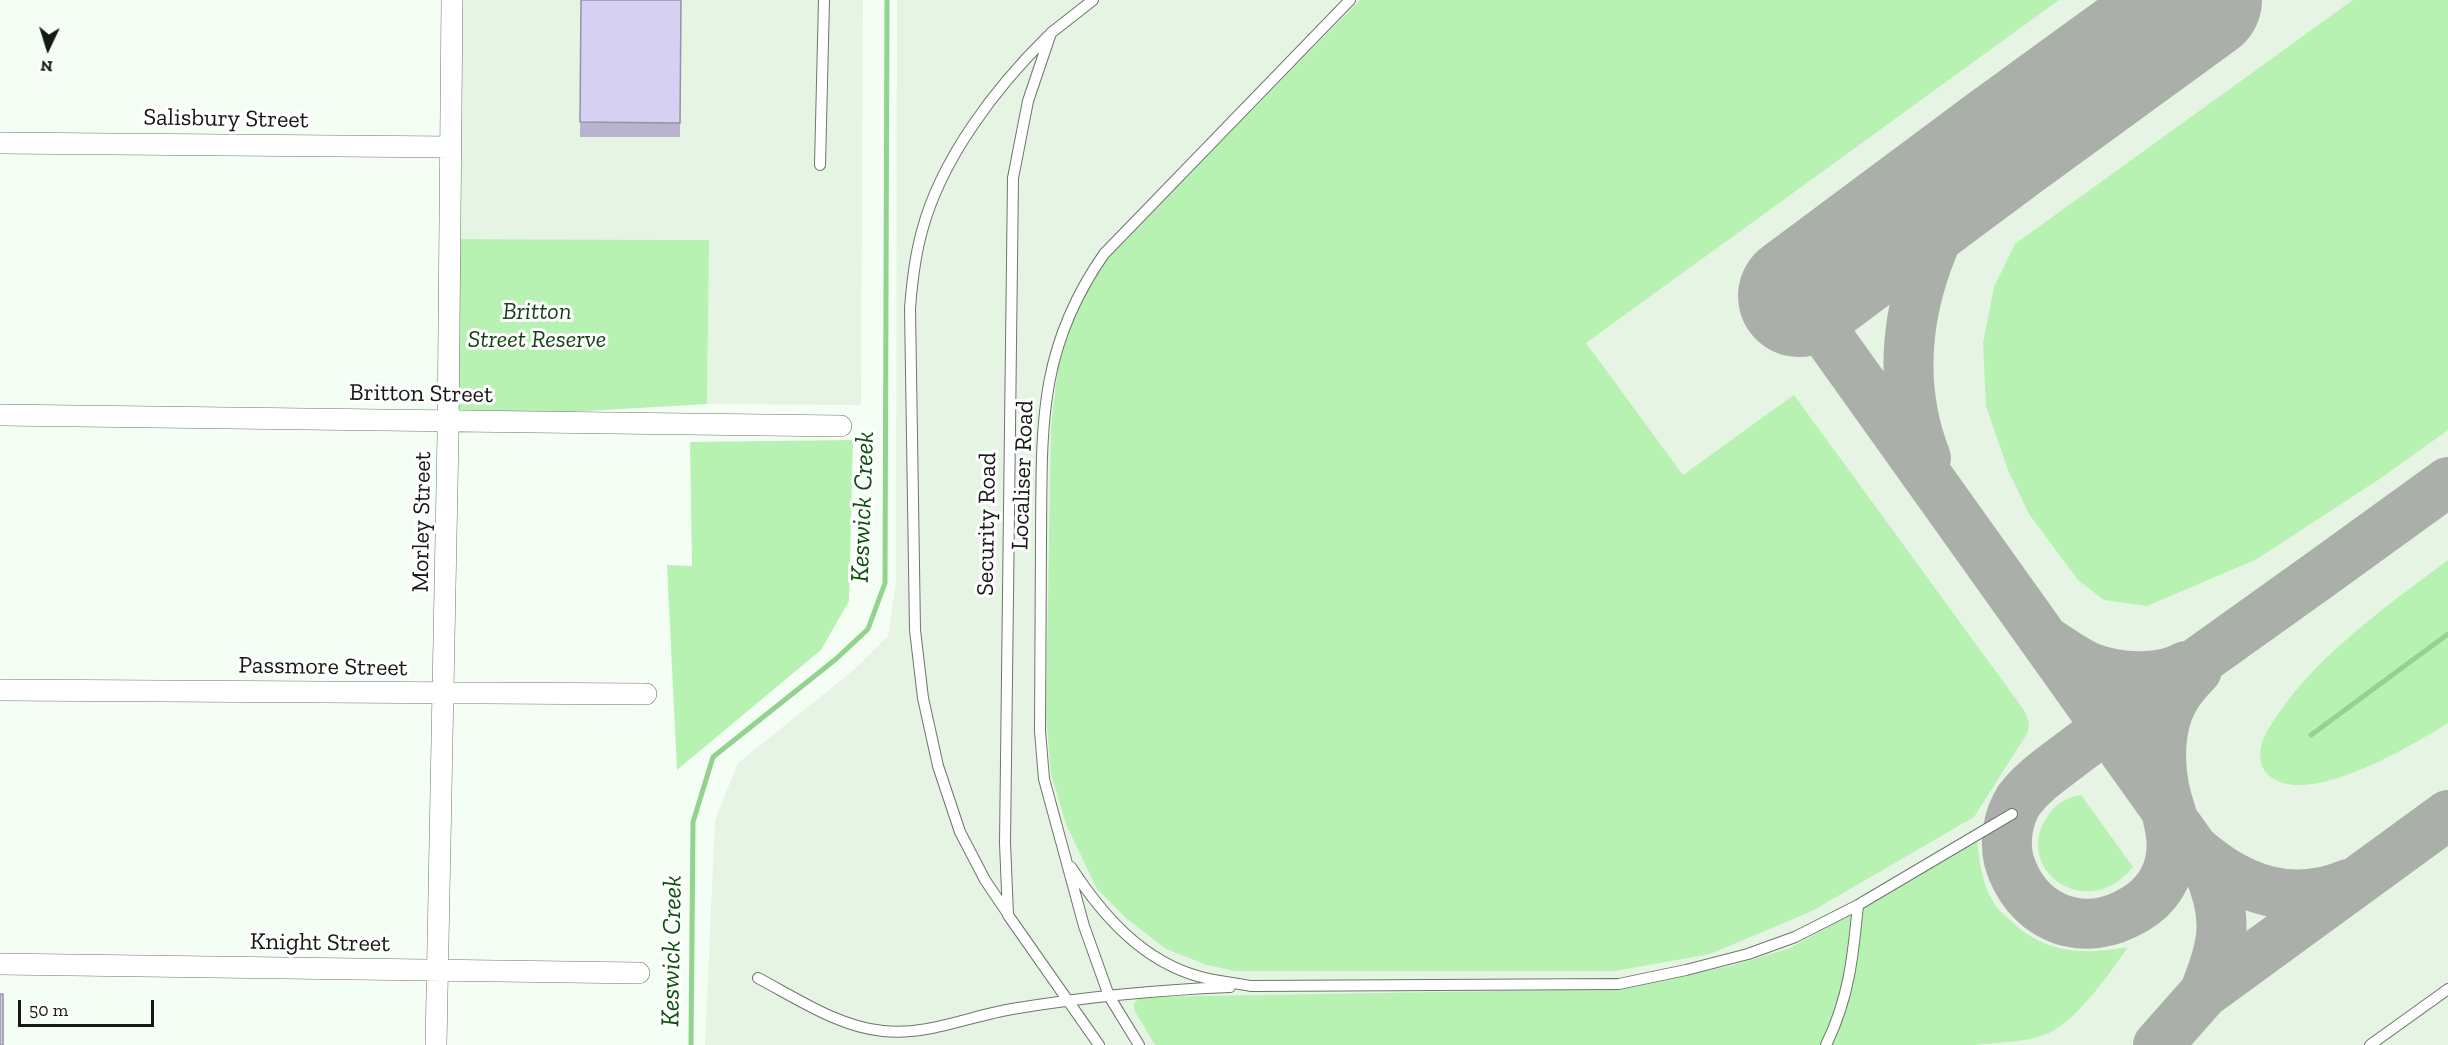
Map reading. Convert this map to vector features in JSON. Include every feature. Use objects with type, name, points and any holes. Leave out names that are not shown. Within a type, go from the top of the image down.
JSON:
[{"type":"street","name":"Morley Street","points":[[436,1045],[444,694],[452,0]]},
{"type":"street","name":"Salisbury Street","points":[[0,143],[451,147]]},
{"type":"street","name":"Britton Street","points":[[0,415],[448,419],[841,426]]},
{"type":"street","name":"Passmore Street","points":[[0,690],[645,694]]},
{"type":"street","name":"Knight Street","points":[[0,964],[639,973]]},
{"type":"lane","points":[[820,165],[824,0]]},
{"type":"lane","points":[[1093,0],[1051,33],[1016,67],[982,112],[952,160],[932,200],[922,229],[913,269],[910,308],[915,630],[923,698],[938,766],[960,832],[986,879],[1067,1002],[1099,1045]]},
{"type":"lane","name":"Localiser Road","points":[[1139,1045],[1109,996],[1084,926],[1044,779],[1040,731],[1042,438],[1047,389],[1056,349],[1070,311],[1086,280],[1104,254],[1350,0]]},
{"type":"lane","name":"Security Road","points":[[1008,915],[1005,843],[1012,207],[1018,141],[1028,101],[1051,33]]},
{"type":"lane","points":[[758,978],[831,1015],[858,1026],[884,1032],[917,1029],[1011,1009],[1109,996],[1251,986],[1619,984],[1748,954],[1795,937],[1858,906],[2012,814]]},
{"type":"lane","points":[[1065,858],[1107,916],[1156,957],[1178,969],[1201,977],[1251,986]]},
{"type":"lane","points":[[1826,1045],[1845,998],[1851,974],[1858,906]]},
{"type":"lane","points":[[2370,1045],[2448,989]]},
{"type":"shaded area","points":[[454,0],[863,0],[861,405],[707,404],[708,240],[450,239]]},
{"type":"shaded area","points":[[897,0],[2448,0],[2448,1045],[705,1045],[715,820],[738,763],[856,668],[888,636],[896,582]]},
{"type":"green space","points":[[1360,0],[2059,0],[1586,343],[1683,475],[1794,395],[2024,710],[2029,723],[2028,732],[1974,817],[1812,911],[1710,954],[1615,971],[1235,971],[1207,965],[1166,949],[1127,919],[1097,889],[1066,824],[1051,774],[1046,715],[1051,426],[1059,358],[1075,312],[1105,261]]},
{"type":"green space","points":[[2353,0],[2448,0],[2448,430],[2381,478],[2257,559],[2147,606],[2104,600],[2078,580],[2029,514],[2008,470],[1986,406],[1983,343],[1994,287],[2015,244]]},
{"type":"green space","name":"Britton Street Reserve","points":[[450,239],[709,240],[707,404],[449,419]]},
{"type":"green space","points":[[853,440],[849,601],[821,650],[677,770],[667,565],[692,566],[690,442]]},
{"type":"green space","points":[[2448,560],[2448,723],[2384,759],[2328,781],[2303,785],[2281,782],[2265,771],[2260,755],[2264,738],[2286,703],[2305,680],[2350,636]]},
{"type":"green space","points":[[2081,795],[2133,867],[2114,884],[2094,891],[2075,890],[2058,882],[2045,869],[2039,852],[2040,833],[2050,813],[2064,801]]},
{"type":"green space","points":[[1977,838],[1982,873],[1995,905],[2024,932],[2051,946],[2066,949],[2096,951],[2128,947],[2103,982],[2082,1006],[2049,1033],[2022,1040],[1975,1045],[1155,1045],[1134,1010],[1134,1004],[1140,997],[1616,989],[1730,966],[1790,948],[1902,886]]},
{"type":"building","points":[[581,0],[681,0],[680,123],[580,122]]},
{"type":"building","points":[[0,994],[3,994],[3,1045],[0,1045]]},
{"type":"waterway","name":"Keswick Creek","points":[[691,1045],[693,822],[713,757],[836,659],[868,629],[885,583],[887,0]]},
{"type":"waterway","points":[[2311,735],[2448,634]]},
{"type":"taxiway","points":[[1926,458],[1911,402],[1909,346],[1912,318],[1927,263],[1951,207],[1969,182],[2003,144]]},
{"type":"taxiway","points":[[1799,296],[2208,869],[2219,902],[2221,931],[2220,946],[2204,993]]},
{"type":"taxiway","points":[[2166,811],[2172,848],[2168,870],[2160,886],[2142,905],[2107,921],[2089,924],[2071,922],[2055,917],[2040,908],[2017,880],[2009,861],[2007,837],[2012,814],[2024,793],[2037,781],[2150,696],[2448,482]]},
{"type":"taxiway","points":[[2048,642],[2083,664],[2112,674],[2151,676],[2176,671],[2186,666]]},
{"type":"taxiway","points":[[2171,812],[2162,775],[2162,736],[2170,706],[2184,684],[2197,670]]},
{"type":"taxiway","points":[[2158,1045],[2204,993],[2448,815]]},
{"type":"taxiway","points":[[2196,851],[2230,876],[2267,891],[2306,894],[2327,891],[2348,884]]},
{"type":"runway","points":[[1799,296],[2201,0]]}]
